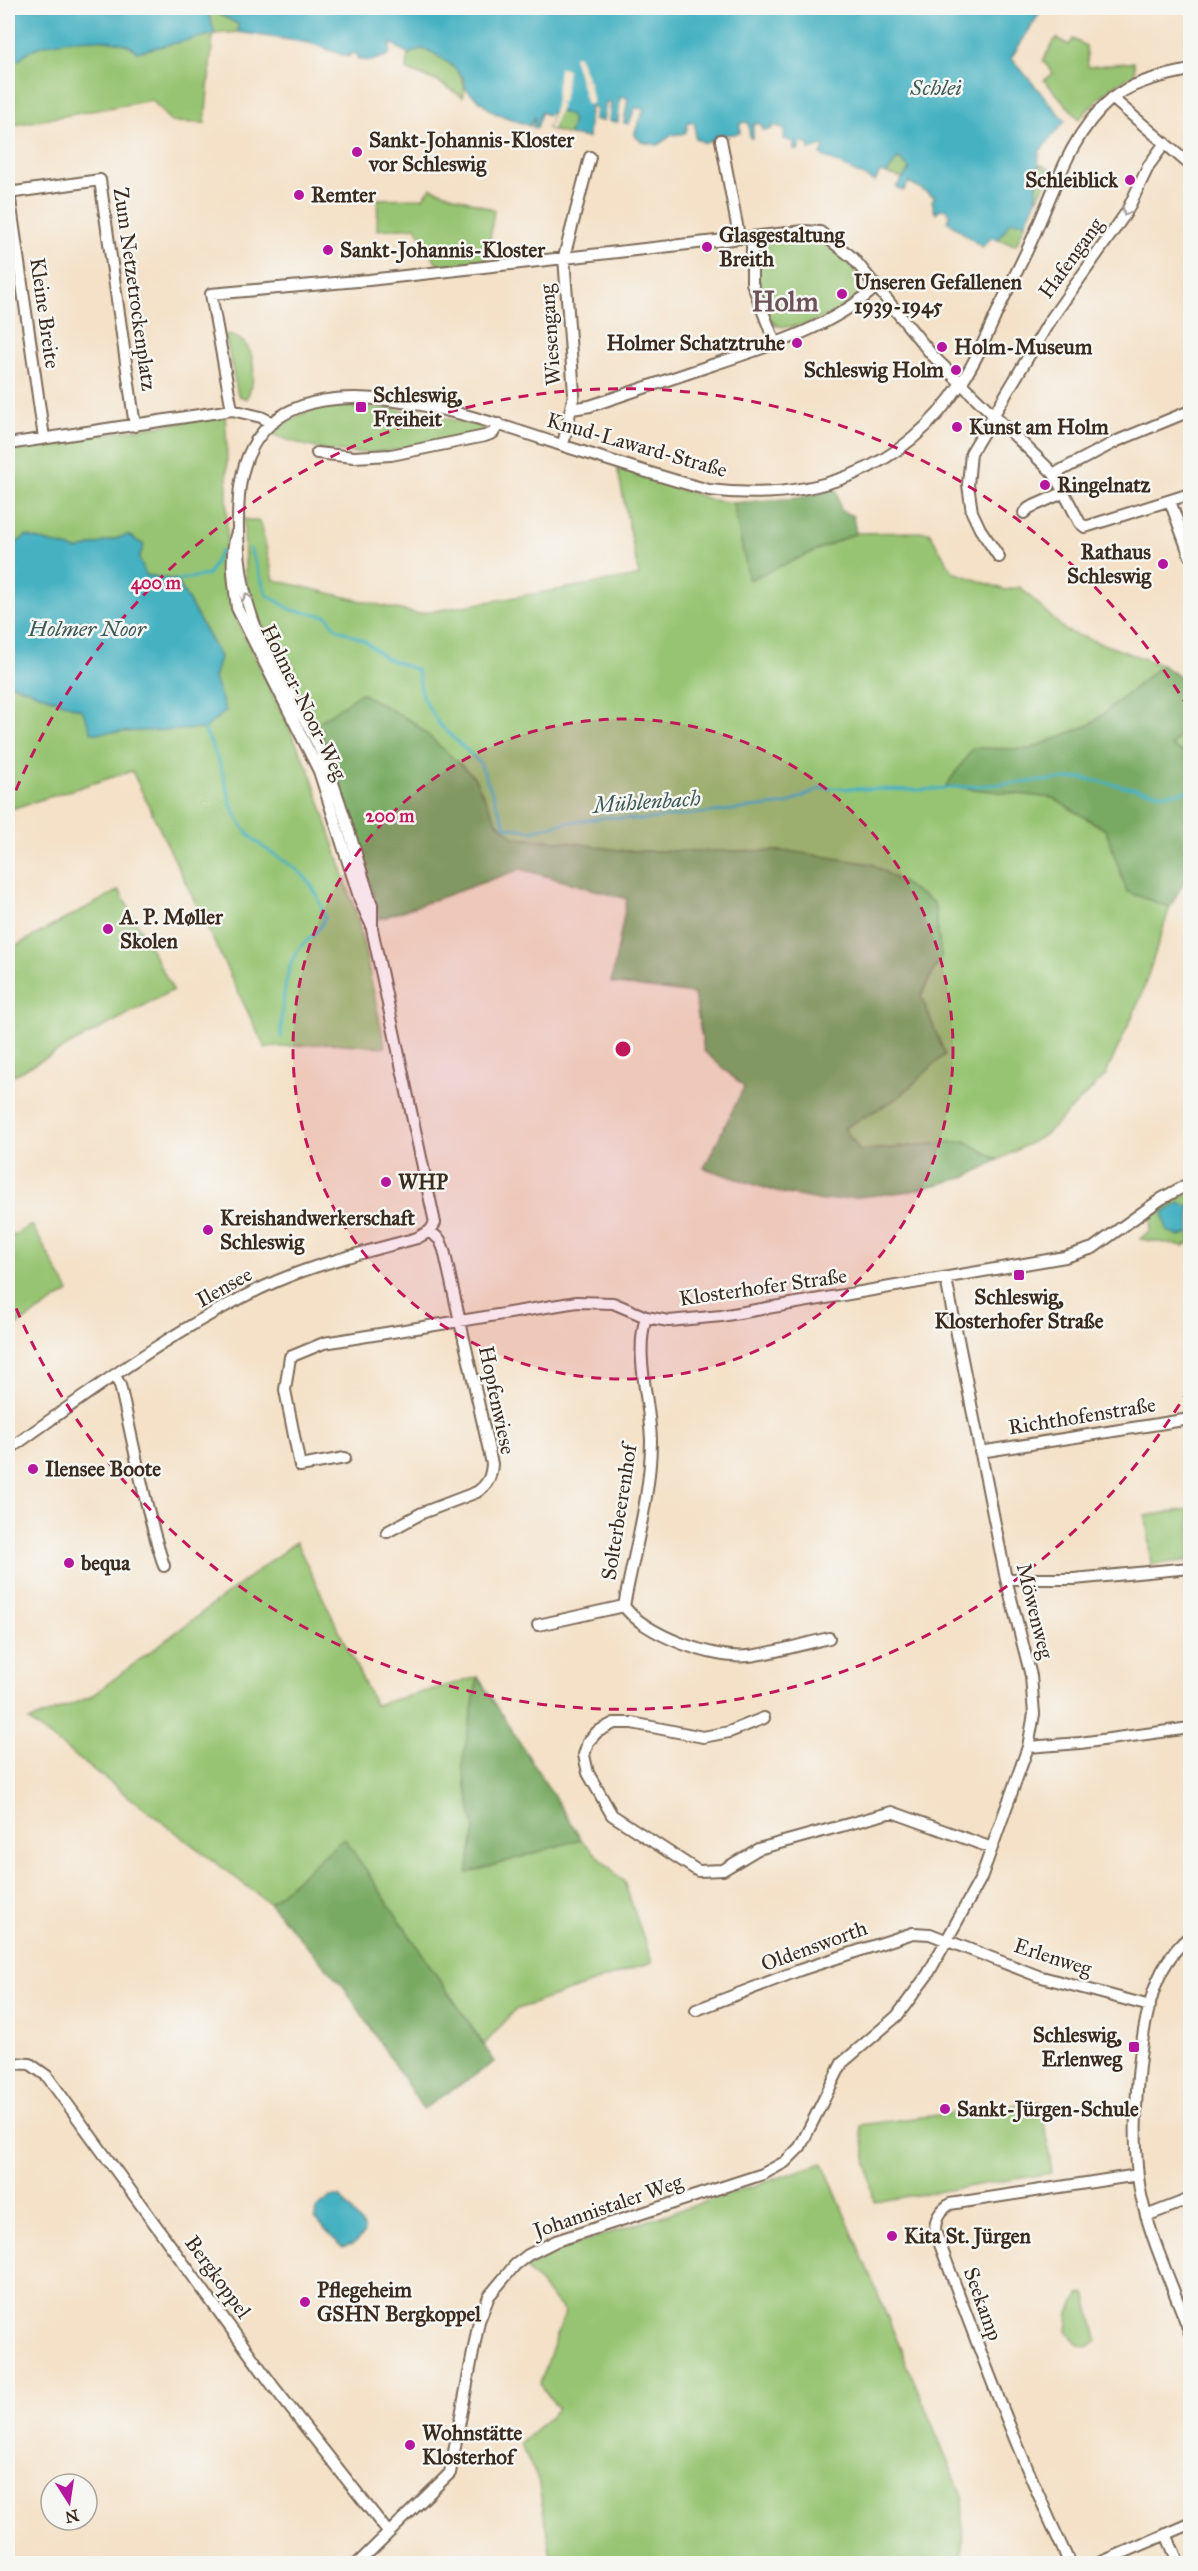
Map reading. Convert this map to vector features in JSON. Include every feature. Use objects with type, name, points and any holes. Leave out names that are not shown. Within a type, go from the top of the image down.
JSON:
[{"type":"street","name":"Knud-Laward-Straße","points":[[273,423],[291,411],[316,402],[364,398],[413,402],[499,424],[709,490],[741,494],[797,491],[844,478],[893,454],[926,426],[961,383],[1035,233],[1068,156],[1083,129],[1112,98],[1137,84],[1191,70]]},
{"type":"street","points":[[1112,98],[1191,165]]},
{"type":"street","points":[[721,140],[739,236]]},
{"type":"street","name":"Hafengang","points":[[999,557],[980,530],[972,512],[968,486],[971,453],[1049,322],[1126,213],[1149,165],[1165,143]]},
{"type":"street","name":"Wiesengang","points":[[563,445],[574,394],[564,256],[590,157]]},
{"type":"street","name":"Zum Netzetrockenplatz","points":[[8,193],[100,180],[135,426]]},
{"type":"street","name":"Kleine Breite","points":[[8,193],[44,438]]},
{"type":"street","points":[[232,410],[211,294],[369,280],[564,256],[610,254],[739,236],[752,238],[804,231],[820,232],[853,258],[932,355],[1054,474],[1080,523],[1085,527],[1191,494]]},
{"type":"street","points":[[752,238],[752,283],[775,343]]},
{"type":"street","points":[[572,409],[590,406],[775,343],[844,312],[876,287]]},
{"type":"street","points":[[8,444],[232,410],[261,417],[273,423]]},
{"type":"street","points":[[1054,474],[1117,441],[1191,411]]},
{"type":"street","name":"Holmer-Noor-Weg","points":[[273,423],[260,437],[244,466],[240,479],[238,529],[232,545],[237,608],[319,771],[361,903],[371,924],[397,1052],[435,1214],[435,1223],[430,1231]]},
{"type":"street","points":[[317,453],[354,458],[391,455],[485,436],[494,433],[499,424]]},
{"type":"street","points":[[1024,513],[1029,508],[1065,492]]},
{"type":"street","points":[[1170,501],[1191,556]]},
{"type":"street","name":"Klosterhofer Straße","points":[[345,1458],[300,1466],[285,1390],[290,1357],[324,1343],[577,1302],[613,1303],[646,1317],[669,1321],[721,1316],[946,1279],[1065,1257],[1093,1248],[1161,1199],[1191,1183]]},
{"type":"street","points":[[430,1231],[443,1244],[460,1320]]},
{"type":"street","name":"Ilensee","points":[[8,1450],[183,1332],[267,1286],[341,1259],[417,1238],[430,1231]]},
{"type":"street","name":"Möwenweg","points":[[946,1279],[1006,1579],[1031,1676],[1034,1714],[1028,1747],[981,1878],[946,1940]]},
{"type":"street","name":"Solterbeerenhof","points":[[646,1317],[640,1347],[649,1408],[649,1469],[624,1606],[632,1618],[647,1628],[730,1656],[748,1656],[829,1638]]},
{"type":"street","name":"Hopfenwiese","points":[[387,1532],[422,1513],[477,1492],[485,1486],[491,1476],[492,1464],[460,1320]]},
{"type":"street","points":[[115,1376],[120,1385],[139,1467],[144,1501],[164,1566]]},
{"type":"street","name":"Richthofenstraße","points":[[980,1452],[1191,1419]]},
{"type":"street","points":[[1006,1579],[1074,1579],[1191,1568]]},
{"type":"street","name":"Solterbeerenhof","points":[[538,1625],[624,1606]]},
{"type":"street","points":[[764,1718],[729,1732],[703,1737],[632,1723],[614,1723],[597,1732],[588,1742],[584,1755],[588,1773],[612,1815],[698,1871],[723,1870],[758,1849],[892,1812],[902,1813],[992,1848]]},
{"type":"street","points":[[1028,1747],[1080,1743],[1191,1728]]},
{"type":"street","name":"Oldensworth","points":[[696,2010],[800,1970],[913,1933],[930,1934],[946,1940]]},
{"type":"street","points":[[1191,1936],[1182,1943],[1162,1972],[1150,2006],[1139,2074],[1136,2130],[1138,2175],[1146,2216],[1191,2332]]},
{"type":"street","name":"Erlenweg","points":[[946,1940],[1038,1976],[1150,2006]]},
{"type":"street","name":"Johannistaler Weg","points":[[357,2564],[450,2473],[479,2321],[489,2296],[515,2265],[528,2254],[556,2241],[763,2174],[785,2162],[800,2147],[842,2063],[897,2016],[913,1997],[946,1940]]},
{"type":"street","name":"Bergkoppel","points":[[8,2063],[30,2064],[47,2076],[273,2386],[388,2532]]},
{"type":"street","name":"Seekamp","points":[[1070,2564],[1034,2489],[999,2402],[935,2230],[935,2221],[942,2209],[950,2204],[1138,2175]]},
{"type":"street","points":[[1146,2216],[1191,2199]]},
{"type":"street","points":[[1097,2564],[1191,2523]]},
{"type":"street","points":[[1166,2534],[1179,2564]]},
{"type":"green space","points":[[211,10],[238,24],[238,32],[215,34],[207,12]]},
{"type":"green space","points":[[213,34],[205,123],[171,122],[152,100],[8,126],[8,58],[20,60],[28,52],[58,42],[96,39],[114,41],[128,45],[137,52]]},
{"type":"green space","points":[[1056,38],[1069,45],[1073,39],[1086,46],[1088,67],[1134,62],[1135,74],[1110,88],[1079,119],[1044,80],[1053,73],[1043,60]]},
{"type":"green space","points":[[421,49],[437,55],[452,66],[463,80],[463,97],[439,82],[407,70],[408,54]]},
{"type":"green space","points":[[558,111],[570,115],[573,121],[569,135],[552,130]]},
{"type":"green space","points":[[898,157],[910,169],[903,178],[887,174]]},
{"type":"green space","points":[[1039,164],[1052,170],[1038,198],[1037,194]]},
{"type":"green space","points":[[431,188],[494,210],[487,260],[438,266],[416,227],[377,230],[378,199],[423,198]]},
{"type":"green space","points":[[1020,220],[1026,222],[1016,245],[998,240],[1010,222]]},
{"type":"green space","points":[[806,236],[834,250],[851,266],[861,284],[860,293],[845,306],[822,318],[796,326],[777,325],[767,312],[758,289],[754,265],[757,248],[766,243]]},
{"type":"green space","points":[[225,335],[236,337],[244,343],[252,359],[253,380],[246,399],[238,395]]},
{"type":"green space","points":[[318,406],[390,408],[486,426],[478,434],[398,450],[357,453],[316,448],[271,434],[282,424]]},
{"type":"green space","points":[[225,416],[228,564],[233,612],[310,772],[358,919],[385,1047],[331,1043],[265,1048],[132,771],[8,810],[8,685],[12,684],[82,710],[214,678],[220,657],[177,580],[146,575],[128,535],[77,550],[26,536],[8,549],[8,448]]},
{"type":"green space","points":[[617,466],[712,500],[733,503],[749,580],[856,533],[929,532],[953,572],[1006,590],[1020,587],[1066,631],[1162,665],[1091,724],[1030,749],[973,749],[946,786],[1053,798],[1106,830],[1127,892],[1170,907],[1141,997],[1105,1076],[1045,1135],[998,1160],[965,1141],[859,1151],[844,1128],[898,1098],[945,1054],[921,996],[941,956],[934,903],[872,864],[788,851],[625,851],[567,842],[515,838],[497,823],[474,777],[413,722],[361,694],[316,724],[251,603],[245,574],[244,519],[260,522],[274,580],[417,614],[639,576]]},
{"type":"green space","points":[[836,489],[841,511],[853,516],[856,533],[749,580],[733,503],[799,498]]},
{"type":"green space","points":[[1162,665],[1190,684],[1190,722],[1171,746],[1190,756],[1190,871],[1170,907],[1127,892],[1106,830],[1053,798],[946,786],[973,748],[1030,749],[1091,724]]},
{"type":"green space","points":[[361,693],[413,722],[474,777],[497,822],[515,838],[567,842],[625,851],[788,851],[872,864],[934,903],[941,956],[921,996],[945,1054],[898,1098],[844,1128],[860,1151],[965,1141],[998,1160],[966,1177],[912,1191],[823,1201],[777,1192],[704,1168],[744,1087],[704,1051],[694,994],[611,983],[627,899],[521,869],[380,919],[337,774],[316,724]]},
{"type":"green space","points":[[1190,722],[1190,756],[1171,746]]},
{"type":"green space","points":[[119,890],[173,990],[14,1075],[8,1063],[8,950]]},
{"type":"green space","points":[[1190,1192],[1190,1242],[1184,1246],[1140,1239],[1150,1230],[1152,1215]]},
{"type":"green space","points":[[32,1225],[69,1292],[8,1331],[8,1238]]},
{"type":"green space","points":[[1190,1509],[1190,1560],[1151,1565],[1146,1516]]},
{"type":"green space","points":[[296,1542],[375,1705],[478,1677],[462,1765],[475,1830],[468,1873],[581,1839],[624,1882],[652,1962],[515,2010],[484,2045],[344,1838],[269,1903],[29,1721],[90,1697]]},
{"type":"green space","points":[[478,1677],[581,1839],[467,1873],[475,1830],[462,1765]]},
{"type":"green space","points":[[344,1838],[495,2062],[423,2109],[344,1987],[269,1903]]},
{"type":"green space","points":[[1041,2102],[1052,2173],[874,2202],[860,2125]]},
{"type":"green space","points":[[823,2163],[963,2498],[962,2563],[552,2563],[538,2480],[520,2444],[558,2409],[540,2384],[565,2313],[526,2268],[561,2249]]},
{"type":"green space","points":[[1079,2295],[1087,2296],[1097,2340],[1088,2347],[1079,2345],[1067,2331],[1069,2313]]},
{"type":"water","name":"Schlei","points":[[8,8],[1043,8],[1011,58],[1065,121],[1039,152],[1036,200],[1026,222],[1010,222],[998,240],[992,237],[982,247],[947,221],[950,215],[947,210],[940,209],[936,213],[934,211],[932,200],[935,197],[909,182],[903,191],[896,187],[910,169],[898,158],[887,174],[880,172],[875,182],[821,155],[824,148],[822,146],[809,150],[810,145],[801,142],[798,150],[794,150],[794,142],[784,139],[784,128],[772,125],[772,129],[762,130],[762,124],[753,124],[753,138],[750,138],[748,122],[740,123],[740,133],[715,136],[715,140],[705,143],[695,138],[695,123],[688,122],[686,133],[672,135],[658,145],[642,142],[634,135],[644,109],[635,108],[629,124],[624,123],[628,98],[620,97],[618,122],[609,121],[611,102],[606,102],[603,121],[595,120],[596,108],[590,106],[588,138],[569,135],[573,121],[570,115],[558,111],[552,130],[548,129],[553,112],[547,115],[541,112],[537,128],[533,127],[535,116],[530,126],[493,112],[466,89],[463,77],[451,65],[430,51],[421,49],[408,54],[391,43],[389,55],[371,61],[358,59],[357,54],[350,53],[349,57],[310,43],[238,32],[238,24],[211,10],[208,12],[215,34],[137,52],[128,45],[114,41],[57,42],[27,52],[20,60],[8,58]]},
{"type":"water","name":"Holmer Noor","points":[[128,535],[144,545],[139,558],[146,575],[177,580],[220,657],[214,678],[226,711],[204,729],[92,733],[82,710],[12,684],[8,685],[8,549],[26,536],[77,550]]},
{"type":"water","points":[[1179,1203],[1190,1206],[1190,1233],[1180,1236],[1167,1231],[1163,1213]]},
{"type":"water","points":[[331,2197],[340,2197],[364,2228],[364,2234],[353,2244],[342,2247],[315,2218],[316,2209]]},
{"type":"pier","points":[[578,55],[587,78],[583,80],[588,79],[593,103],[587,105],[573,56]]},
{"type":"pier","points":[[559,68],[568,69],[563,102],[558,102],[562,104],[552,130],[548,129],[555,106]]},
{"type":"waterway","name":"Mühlenbach","points":[[250,549],[267,595],[292,610],[327,616],[336,628],[365,641],[385,658],[417,670],[423,698],[439,724],[480,763],[506,827],[532,831],[564,823],[610,817],[640,820],[787,804],[821,788],[920,790],[1081,778],[1164,794],[1190,791]]},
{"type":"waterway","name":"Mühlenbach","points":[[177,580],[208,575],[221,551]]},
{"type":"waterway","points":[[204,729],[218,758],[231,804],[241,824],[252,837],[299,871],[309,882],[318,897],[325,918],[318,930],[299,948],[292,962],[284,994],[281,1037]]},
{"type":"place","name":"Sankt-Johannis-Kloster vor Schleswig","points":[[357,152]]},
{"type":"place","name":"Schleiblick","points":[[1130,180]]},
{"type":"place","name":"Remter","points":[[299,195]]},
{"type":"place","name":"Glasgestaltung Breith","points":[[707,247]]},
{"type":"place","name":"Sankt-Johannis-Kloster","points":[[328,250]]},
{"type":"place","name":"Unseren Gefallenen 1939-1945","points":[[842,294]]},
{"type":"place","name":"Holmer Schatztruhe","points":[[797,343]]},
{"type":"place","name":"Holm-Museum","points":[[942,347]]},
{"type":"place","name":"Schleswig Holm","points":[[956,370]]},
{"type":"place","name":"Schleswig, Freiheit","points":[[361,407]]},
{"type":"place","name":"Kunst am Holm","points":[[957,427]]},
{"type":"place","name":"Ringelnatz","points":[[1045,485]]},
{"type":"place","name":"Rathaus Schleswig","points":[[1163,564]]},
{"type":"place","name":"A. P. Møller Skolen","points":[[108,929]]},
{"type":"place","name":"WHP","points":[[386,1182]]},
{"type":"place","name":"Kreishandwerkerschaft Schleswig","points":[[208,1230]]},
{"type":"place","name":"Schleswig, Klosterhofer Straße","points":[[1019,1275]]},
{"type":"place","name":"Ilensee Boote","points":[[33,1469]]},
{"type":"place","name":"bequa","points":[[69,1563]]},
{"type":"place","name":"Schleswig, Erlenweg","points":[[1134,2047]]},
{"type":"place","name":"Sankt-Jürgen-Schule","points":[[945,2109]]},
{"type":"place","name":"Kita St. Jürgen","points":[[892,2236]]},
{"type":"place","name":"Pflegeheim GSHN Bergkoppel","points":[[305,2302]]},
{"type":"place","name":"Wohnstätte Klosterhof","points":[[410,2445]]},
{"type":"district","name":"Holm","points":[[785,302]]}]
